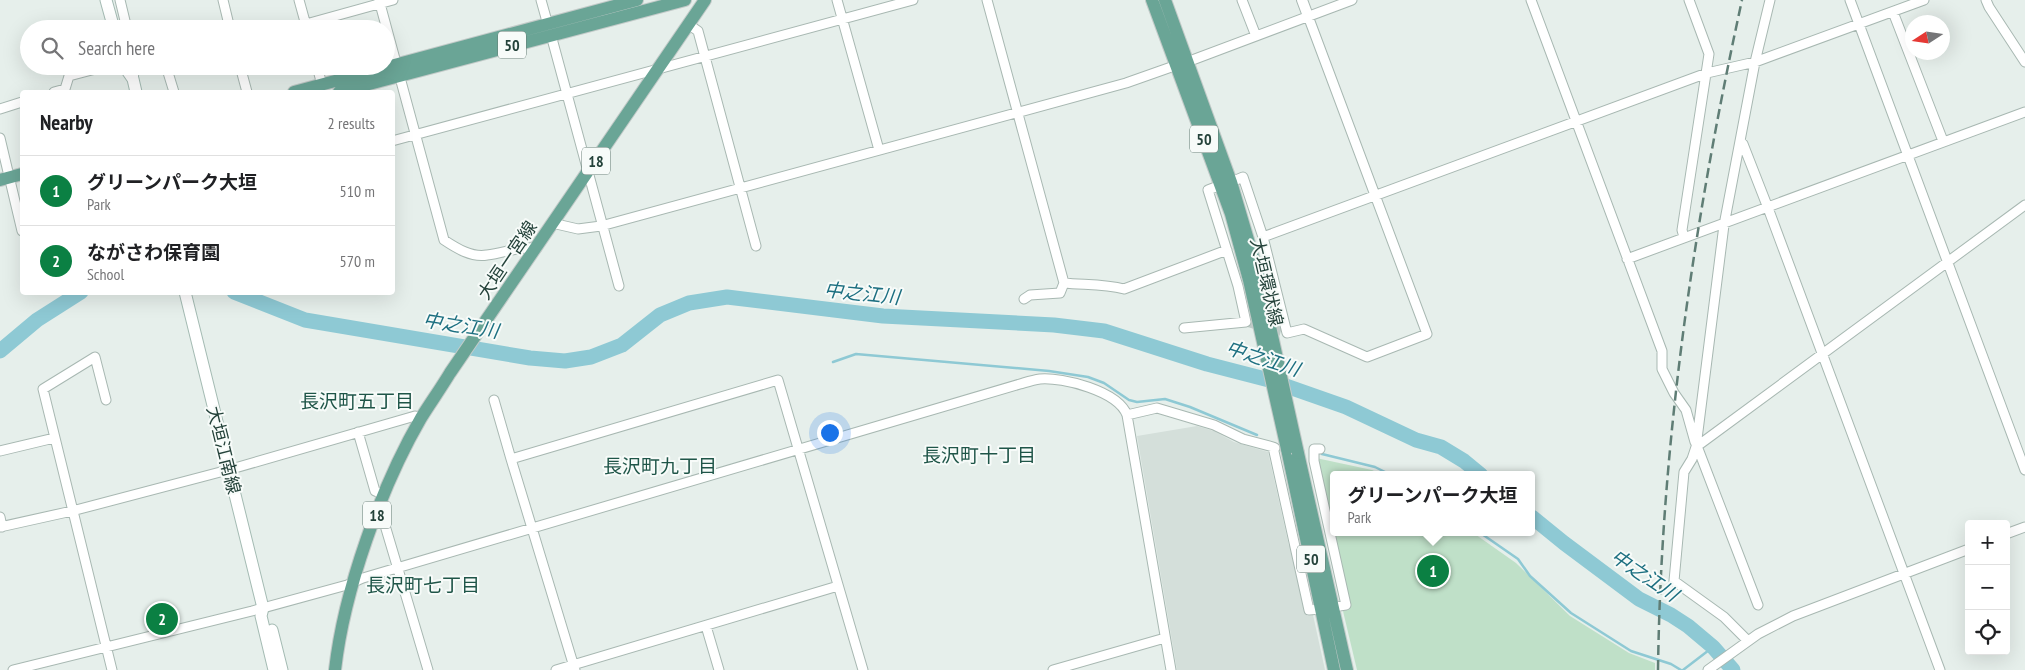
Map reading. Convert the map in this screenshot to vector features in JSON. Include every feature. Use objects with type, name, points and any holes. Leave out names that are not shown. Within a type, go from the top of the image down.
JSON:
[{"type":"main road","points":[[106,0],[112,20]]},
{"type":"main road","name":"50","points":[[549,30],[637,0]]},
{"type":"main road","name":"50","points":[[397,71],[549,30],[686,0]]},
{"type":"main road","name":"大垣一宮線","points":[[336,670],[338,651],[354,582],[375,518],[421,418],[705,0]]},
{"type":"main road","name":"大垣環状線","points":[[1152,0],[1182,63]]},
{"type":"main road","name":"大垣環状線","points":[[1165,0],[1182,63],[1226,184],[1254,279],[1283,449],[1327,608],[1347,670]]},
{"type":"main road","points":[[133,75],[136,90]]},
{"type":"main road","name":"50","points":[[302,90],[376,75]]},
{"type":"main road","name":"50","points":[[344,90],[386,75]]},
{"type":"main road","points":[[5,179],[20,175]]},
{"type":"main road","name":"大垣江南線","points":[[185,295],[263,608],[268,615],[282,670]]},
{"type":"main road","name":"大垣江南線","points":[[263,608],[262,616],[274,670]]},
{"type":"main road","name":"大垣環状線","points":[[1327,608],[1334,670]]},
{"type":"street","points":[[120,0],[125,20]]},
{"type":"street","points":[[222,0],[228,20]]},
{"type":"street","points":[[299,0],[304,20]]},
{"type":"street","points":[[324,20],[379,2],[393,0]]},
{"type":"street","points":[[541,0],[568,93],[619,286]]},
{"type":"street","points":[[837,0],[879,150]]},
{"type":"street","points":[[395,140],[913,0]]},
{"type":"street","points":[[986,0],[1064,283],[1060,293],[1030,295],[1024,299]]},
{"type":"street","points":[[1242,0],[1256,36]]},
{"type":"street","points":[[1184,328],[1246,322],[1238,286],[1208,190],[1242,177],[1263,237],[1287,333],[1304,329],[1367,357],[1427,334],[1302,0]]},
{"type":"street","points":[[552,223],[578,229],[602,226],[1126,83],[1352,0]]},
{"type":"street","points":[[1531,0],[1662,351],[1662,369],[1674,393],[1686,410],[1696,446],[1758,605]]},
{"type":"street","points":[[1684,237],[1682,230],[1709,54],[1689,0]]},
{"type":"street","points":[[1745,643],[1724,617],[1674,581],[1684,472],[1692,460],[1696,446],[1724,224],[1755,62],[1770,0]]},
{"type":"street","points":[[1850,0],[2025,470]]},
{"type":"street","points":[[1263,237],[1706,73],[1755,62],[1893,12],[1907,3],[1924,0]]},
{"type":"street","points":[[1986,0],[1989,7],[2021,48],[2025,62]]},
{"type":"street","points":[[379,2],[384,20]]},
{"type":"street","points":[[1893,12],[1943,142]]},
{"type":"street","points":[[688,24],[698,31],[756,246]]},
{"type":"street","points":[[395,63],[444,240],[472,254],[485,256],[523,246],[537,248]]},
{"type":"street","points":[[61,90],[65,89],[69,76],[73,75]]},
{"type":"street","points":[[169,75],[173,90]]},
{"type":"street","points":[[242,75],[246,90]]},
{"type":"street","points":[[319,75],[322,85]]},
{"type":"street","points":[[0,109],[20,103]]},
{"type":"street","points":[[1627,259],[2025,112]]},
{"type":"street","points":[[0,138],[5,179],[20,225]]},
{"type":"street","points":[[1740,141],[1744,144],[1940,670]]},
{"type":"street","points":[[1696,446],[2025,205]]},
{"type":"street","points":[[1064,283],[1086,286],[1112,286],[1124,289],[1227,250]]},
{"type":"street","points":[[106,400],[95,357],[42,389],[54,438],[57,443],[72,512],[112,670]]},
{"type":"street","points":[[13,670],[263,608],[1041,379],[1078,383],[1104,394],[1124,408],[1127,415],[1171,670]]},
{"type":"street","points":[[512,458],[778,380],[863,670]]},
{"type":"street","points":[[494,400],[574,668]]},
{"type":"street","points":[[1127,415],[1157,408],[1214,425],[1243,439],[1283,449],[1309,610],[1346,604],[1331,536]]},
{"type":"street","points":[[0,517],[1,527],[72,512],[228,470],[415,416],[421,418]]},
{"type":"street","points":[[358,432],[375,491],[384,495]]},
{"type":"street","points":[[0,451],[54,438]]},
{"type":"street","points":[[1320,449],[1314,449],[1314,461],[1330,532]]},
{"type":"street","points":[[375,518],[384,522],[428,670]]},
{"type":"street","points":[[2010,533],[2025,527]]},
{"type":"street","points":[[1708,670],[1768,627],[1965,551]]},
{"type":"street","points":[[556,670],[574,668],[838,586]]},
{"type":"street","points":[[706,626],[719,670]]},
{"type":"street","points":[[1053,670],[1165,638]]},
{"type":"shaded area","points":[[1197,426],[1214,431],[1234,442],[1268,452],[1307,616],[1313,615],[1325,670],[1177,670],[1137,436]]},
{"type":"green space","points":[[1316,458],[1374,471],[1330,471],[1330,520]]},
{"type":"green space","points":[[1334,536],[1478,536],[1516,563],[1570,616],[1629,653],[1655,663],[1655,670],[1357,670],[1343,611],[1350,609]]},
{"type":"waterway","name":"中之江川","points":[[0,351],[37,320],[76,295]]},
{"type":"waterway","name":"中之江川","points":[[242,295],[305,320],[530,358],[565,361],[591,357],[622,345],[660,315],[689,303],[727,297],[883,316],[1054,325],[1104,331],[1207,364],[1269,380],[1346,407],[1416,440],[1441,447],[1476,471]]},
{"type":"waterway","points":[[833,362],[856,354],[1049,371],[1088,377],[1104,383],[1129,400],[1137,402],[1165,399],[1190,407],[1257,435]]},
{"type":"waterway","points":[[1322,454],[1375,467],[1383,471]]},
{"type":"waterway","name":"中之江川","points":[[1535,519],[1639,599],[1688,626],[1713,647],[1733,670]]},
{"type":"waterway","points":[[1485,536],[1518,559],[1530,576],[1571,613],[1631,651],[1671,664],[1681,670]]},
{"type":"waterway","points":[[1683,670],[1713,647]]},
{"type":"tunnel","points":[[1246,322],[1287,333]]},
{"type":"railway","points":[[1658,670],[1666,501],[1683,333],[1709,166],[1742,0]]},
{"type":"place","name":"グリーンパーク大垣","points":[[1433,571]]},
{"type":"place","name":"ながさわ保育園","points":[[162,619]]},
{"type":"district","name":"長沢町五丁目","points":[[357,401]]},
{"type":"district","name":"長沢町十丁目","points":[[979,455]]},
{"type":"district","name":"長沢町九丁目","points":[[660,466]]},
{"type":"district","name":"長沢町七丁目","points":[[423,585]]}]
